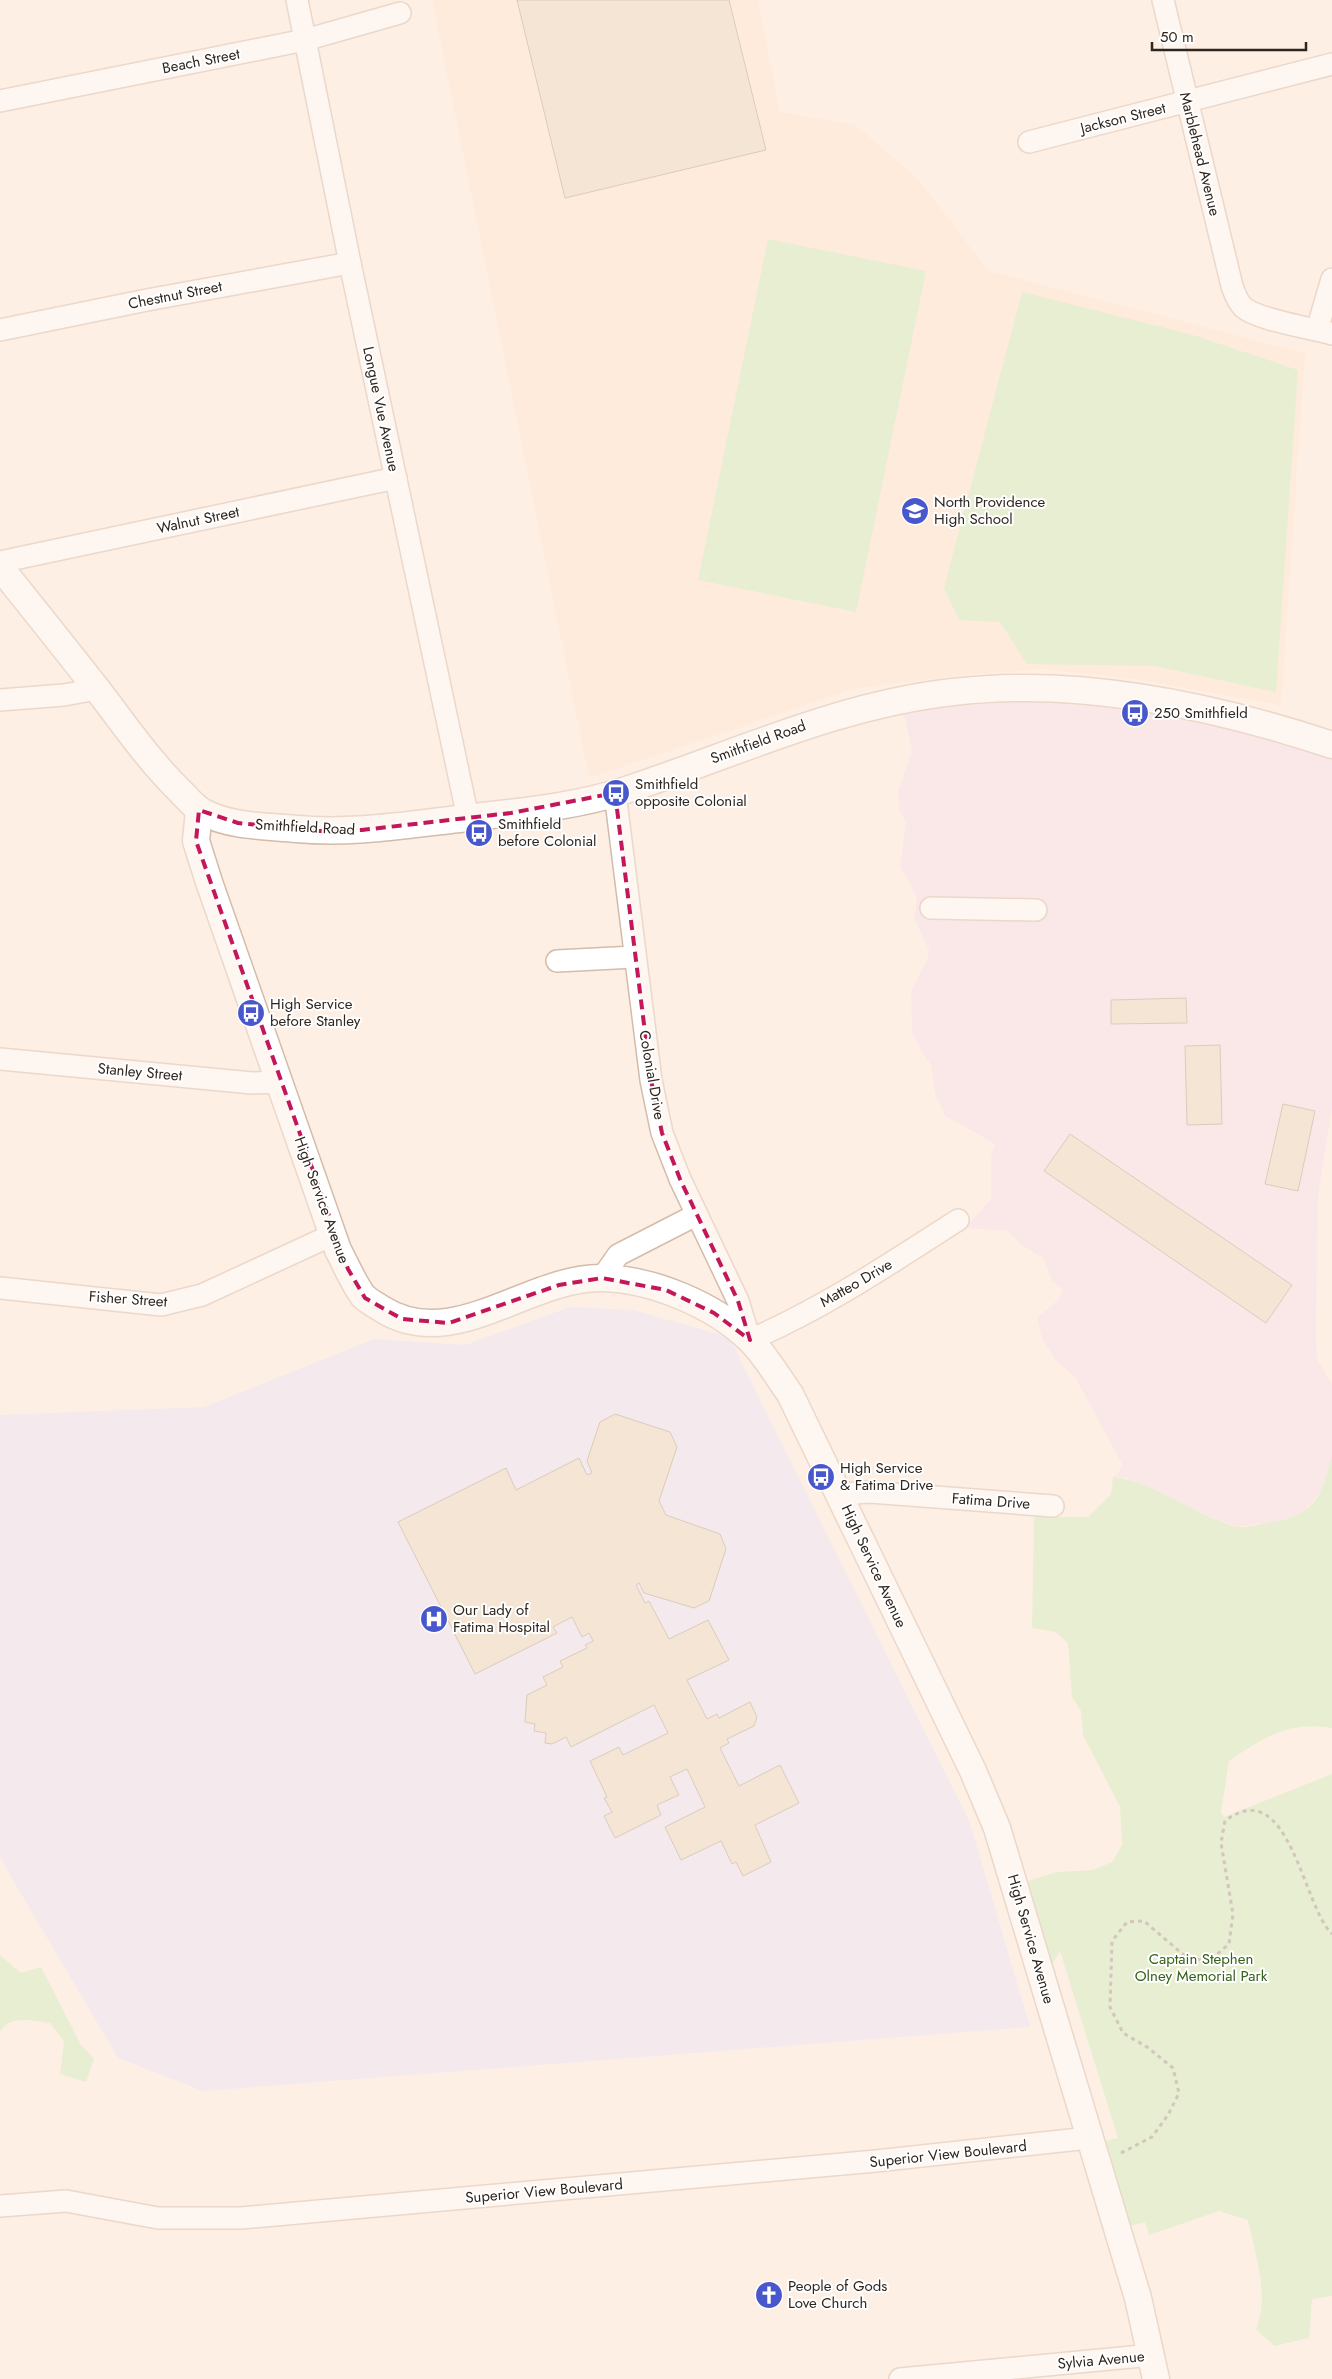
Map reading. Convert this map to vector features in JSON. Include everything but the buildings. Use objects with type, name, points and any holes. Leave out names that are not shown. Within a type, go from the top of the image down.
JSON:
[{"type":"main road","name":"Smithfield Road","points":[[0,567],[165,778],[199,810],[219,819],[238,823],[318,831],[362,830],[468,818],[570,803],[615,793],[817,721],[883,704],[954,692],[1035,688],[1092,691],[1176,704],[1240,718],[1332,745]]},
{"type":"main road","name":"High Service Avenue","points":[[199,810],[196,841],[332,1235],[338,1250],[365,1298],[402,1320],[449,1323],[560,1285],[602,1278],[666,1290],[714,1313],[750,1340],[790,1394],[973,1771],[997,1828],[1138,2298],[1154,2367]]},
{"type":"street","name":"Longue Vue Avenue","points":[[297,0],[350,263],[468,818]]},
{"type":"street","name":"Marblehead Avenue","points":[[1163,0],[1232,286],[1242,306],[1261,316],[1325,332]]},
{"type":"street","name":"Beach Street","points":[[0,101],[305,40],[400,13]]},
{"type":"street","name":"Jackson Street","points":[[1029,142],[1332,64]]},
{"type":"street","name":"Chestnut Street","points":[[0,330],[147,300],[350,263]]},
{"type":"street","points":[[1325,332],[1332,279]]},
{"type":"street","name":"Walnut Street","points":[[0,562],[396,478]]},
{"type":"street","points":[[0,700],[64,695],[97,689]]},
{"type":"street","name":"Colonial Drive","points":[[615,793],[634,957],[651,1080],[662,1133],[696,1215],[738,1301],[750,1340]]},
{"type":"street","points":[[931,908],[1036,910]]},
{"type":"street","points":[[557,961],[634,957]]},
{"type":"street","name":"Stanley Street","points":[[0,1060],[252,1083],[279,1082]]},
{"type":"street","points":[[602,1278],[618,1255],[696,1215]]},
{"type":"street","name":"Matteo Drive","points":[[750,1340],[775,1329],[875,1274],[958,1220]]},
{"type":"street","name":"Fisher Street","points":[[0,1288],[161,1305],[202,1295],[332,1235]]},
{"type":"street","name":"Fatima Drive","points":[[840,1494],[870,1492],[1053,1506]]},
{"type":"street","name":"Superior View Boulevard","points":[[0,2206],[66,2201],[158,2218],[241,2218],[876,2161],[1089,2138]]},
{"type":"street","name":"Sylvia Avenue","points":[[900,2379],[1154,2367]]},
{"type":"path","points":[[1121,2153],[1152,2138],[1180,2093],[1172,2068],[1147,2047],[1123,2033],[1110,2007],[1112,1941],[1127,1922],[1144,1921],[1185,1956],[1208,1962],[1229,1944],[1233,1914],[1221,1843],[1225,1821],[1237,1812],[1254,1810],[1267,1815],[1281,1830],[1318,1910],[1332,1934]]},
{"type":"highlighted area","points":[[615,793],[651,1080],[662,1133],[680,1179],[738,1301],[750,1340],[714,1313],[666,1290],[602,1278],[559,1285],[449,1323],[402,1319],[365,1298],[348,1269],[196,841],[199,810],[238,823],[318,831],[362,830],[511,813]]},
{"type":"shaded area","name":"North Providence High School","points":[[432,0],[758,0],[780,112],[855,125],[918,179],[989,271],[1305,353],[1281,705],[1134,679],[1045,669],[973,674],[856,688],[589,778]]},
{"type":"shaded area","points":[[1076,695],[1332,749],[1332,1108],[1318,1196],[1316,1334],[1317,1359],[1332,1384],[1332,1455],[1323,1488],[1302,1514],[1286,1520],[1238,1527],[1192,1510],[1154,1489],[1125,1478],[1113,1477],[1118,1473],[1122,1464],[1075,1377],[1057,1362],[1042,1339],[1037,1318],[1058,1300],[1063,1290],[1052,1281],[1043,1258],[1020,1244],[1008,1231],[965,1228],[991,1199],[991,1158],[995,1144],[945,1116],[935,1093],[931,1065],[922,1053],[912,1032],[911,991],[927,960],[929,950],[914,919],[917,897],[900,867],[906,822],[899,810],[898,792],[912,751],[902,706]]},
{"type":"shaded area","name":"Our Lady of Fatima Hospital","points":[[570,1307],[633,1310],[729,1337],[970,1823],[1030,2027],[203,2091],[118,2058],[0,1858],[0,1415],[204,1407],[374,1339],[465,1345]]},
{"type":"green space","points":[[768,239],[926,271],[856,612],[698,580]]},
{"type":"green space","points":[[1022,292],[1193,335],[1298,370],[1276,692],[1154,666],[1027,664],[1000,622],[959,620],[944,588]]},
{"type":"green space","name":"Captain Stephen Olney Memorial Park","points":[[1332,1455],[1332,1728],[1316,1726],[1289,1729],[1265,1738],[1229,1761],[1221,1812],[1224,1817],[1332,1774],[1332,2296],[1312,2299],[1309,2338],[1274,2346],[1256,2329],[1262,2302],[1260,2274],[1248,2220],[1219,2211],[1149,2235],[1145,2222],[1118,2229],[1090,2144],[1118,2138],[1060,1951],[1042,1981],[1016,1885],[1056,1872],[1093,1870],[1112,1862],[1122,1845],[1120,1807],[1083,1735],[1081,1711],[1072,1697],[1068,1643],[1056,1632],[1032,1628],[1034,1517],[1088,1517],[1111,1494],[1113,1477],[1140,1483],[1202,1514],[1234,1526],[1250,1526],[1286,1519],[1298,1514],[1315,1501],[1325,1481]]},
{"type":"green space","points":[[0,1955],[21,1973],[41,1967],[81,2045],[94,2059],[86,2082],[60,2074],[64,2041],[50,2023],[29,2020],[16,2021],[4,2026],[0,2032]]},
{"type":"place","name":"North Providence High School","points":[[915,511]]},
{"type":"place","name":"250 Smithfield","points":[[1135,713]]},
{"type":"place","name":"Smithfield opposite Colonial","points":[[616,793]]},
{"type":"place","name":"Smithfield before Colonial","points":[[479,833]]},
{"type":"place","name":"High Service before Stanley","points":[[251,1013]]},
{"type":"place","name":"High Service & Fatima Drive","points":[[821,1477]]},
{"type":"place","name":"Our Lady of Fatima Hospital","points":[[434,1619]]},
{"type":"place","name":"People of Gods Love Church","points":[[769,2295]]}]
